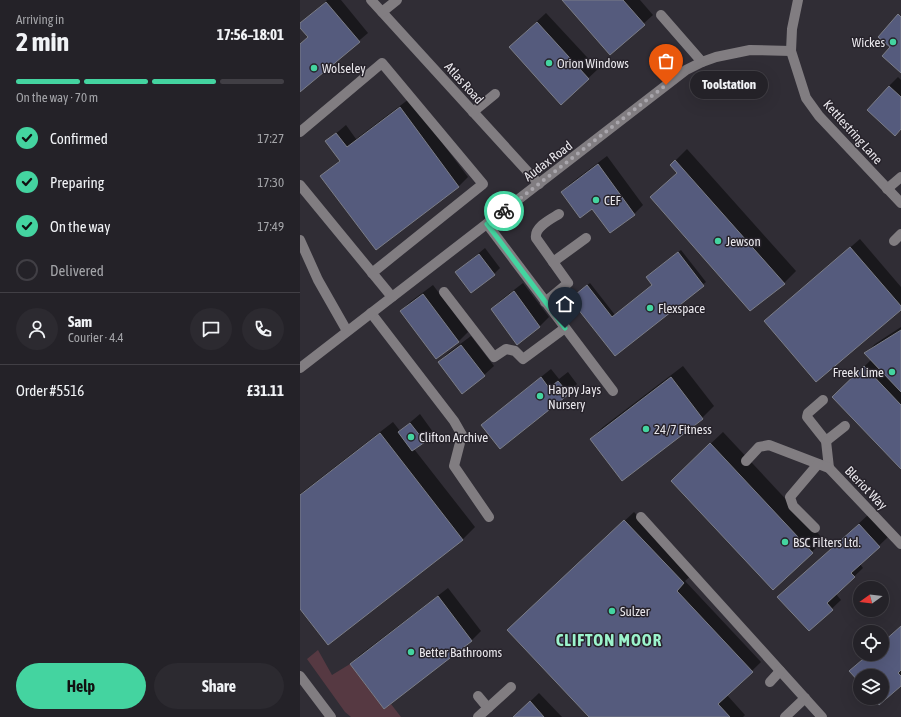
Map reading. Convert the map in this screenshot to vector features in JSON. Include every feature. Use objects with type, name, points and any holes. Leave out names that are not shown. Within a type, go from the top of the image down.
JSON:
[{"type":"street","name":"Atlas Road","points":[[371,0],[539,184]]},
{"type":"street","points":[[382,12],[397,0]]},
{"type":"street","name":"Kettlestring Lane","points":[[798,0],[792,28],[791,51],[806,98],[819,116],[901,203]]},
{"type":"street","points":[[661,15],[702,62]]},
{"type":"street","name":"Audax Road","points":[[300,368],[681,74],[702,62],[716,57],[750,50],[791,51]]},
{"type":"street","points":[[300,132],[382,63],[483,184],[372,273]]},
{"type":"street","points":[[473,112],[495,94]]},
{"type":"street","points":[[888,189],[901,177]]},
{"type":"street","points":[[300,185],[392,297]]},
{"type":"street","points":[[545,302],[568,283],[535,235],[536,231],[540,227],[559,214]]},
{"type":"street","points":[[487,224],[614,391]]},
{"type":"street","points":[[553,262],[586,238]]},
{"type":"street","points":[[300,240],[318,280],[347,331]]},
{"type":"street","points":[[444,292],[494,357],[506,349],[514,351],[523,359],[565,328]]},
{"type":"street","points":[[371,313],[458,428],[462,435],[454,466],[489,517]]},
{"type":"street","points":[[746,461],[759,447],[769,445],[829,468],[826,441],[807,417],[808,413],[823,400]]},
{"type":"street","points":[[826,441],[845,426]]},
{"type":"street","points":[[815,528],[793,506],[790,497],[818,464]]},
{"type":"street","name":"Bleriot Way","points":[[829,468],[901,544]]},
{"type":"street","points":[[641,517],[819,714]]},
{"type":"street","points":[[770,682],[780,671]]},
{"type":"street","points":[[300,676],[331,717]]},
{"type":"street","points":[[478,717],[511,687]]},
{"type":"street","points":[[478,696],[488,708]]},
{"type":"street","points":[[785,717],[804,698]]},
{"type":"shaded area","points":[[318,650],[332,675],[350,664],[384,709],[391,704],[401,717],[351,717],[345,712],[307,659]]},
{"type":"building","points":[[562,0],[623,0],[645,25],[610,55]]},
{"type":"building","name":"Wolseley","points":[[326,2],[360,42],[300,92],[300,44],[308,37],[300,28],[300,23]]},
{"type":"building","name":"Wickes","points":[[898,14],[901,17],[901,73],[882,56],[890,47],[878,37]]},
{"type":"building","name":"Orion Windows","points":[[537,22],[589,79],[561,105],[509,47]]},
{"type":"building","points":[[889,86],[901,97],[901,129],[895,136],[867,110]]},
{"type":"building","points":[[400,107],[459,187],[376,250],[320,176],[340,161],[325,141],[336,133],[347,147]]},
{"type":"building","name":"Jewson","points":[[675,160],[785,284],[750,311],[650,197],[677,173],[670,165]]},
{"type":"building","name":"CEF","points":[[598,164],[635,215],[610,233],[592,209],[580,218],[561,192]]},
{"type":"building","points":[[850,247],[901,306],[901,310],[816,382],[764,321]]},
{"type":"building","name":"Flexspace","points":[[678,252],[704,286],[615,356],[570,299],[587,285],[612,317],[652,285],[646,277]]},
{"type":"building","points":[[479,254],[495,275],[471,293],[455,272]]},
{"type":"building","points":[[514,291],[540,327],[517,345],[491,309]]},
{"type":"building","points":[[423,294],[459,342],[436,359],[400,311]]},
{"type":"building","name":"Freek Lime","points":[[901,330],[901,392],[864,353]]},
{"type":"building","points":[[461,345],[485,376],[462,394],[438,362]]},
{"type":"building","points":[[864,366],[901,405],[901,469],[832,397]]},
{"type":"building","points":[[541,377],[549,388],[558,381],[569,394],[500,449],[481,425]]},
{"type":"building","name":"24/7 Fitness","points":[[671,377],[703,419],[622,481],[590,439]]},
{"type":"building","name":"Clifton Archive","points":[[410,423],[425,442],[412,451],[398,432]]},
{"type":"building","points":[[380,433],[463,540],[328,645],[300,609],[300,495]]},
{"type":"building","points":[[710,443],[813,553],[773,590],[671,481]]},
{"type":"building","name":"Sulzer","points":[[624,520],[684,583],[677,591],[753,672],[718,704],[730,717],[589,717],[507,630]]},
{"type":"building","points":[[859,524],[880,547],[851,573],[855,577],[827,603],[833,610],[809,631],[777,597]]},
{"type":"building","name":"Better Bathrooms","points":[[438,596],[472,641],[384,709],[350,664]]},
{"type":"building","points":[[901,626],[901,670],[898,673],[901,676],[901,686],[889,696],[889,669],[853,669],[853,675],[849,671],[861,661],[889,661],[889,637]]},
{"type":"building","points":[[530,701],[544,717],[513,717]]},
{"type":"way so far","points":[[504,211],[666,85]]},
{"type":"place","name":"Wickes","points":[[893,42]]},
{"type":"place","name":"Orion Windows","points":[[549,63]]},
{"type":"place","name":"Wolseley","points":[[314,68]]},
{"type":"place","name":"Toolstation","points":[[666,85]]},
{"type":"place","name":"CEF","points":[[596,200]]},
{"type":"place","name":"Jewson","points":[[718,241]]},
{"type":"place","name":"Flexspace","points":[[650,308]]},
{"type":"place","name":"Freek Lime","points":[[892,372]]},
{"type":"place","name":"Happy Jays Nursery","points":[[540,396]]},
{"type":"place","name":"24/7 Fitness","points":[[646,429]]},
{"type":"place","name":"Clifton Archive","points":[[411,437]]},
{"type":"place","name":"BSC Filters Ltd.","points":[[785,542]]},
{"type":"place","name":"Sulzer","points":[[612,611]]},
{"type":"place","name":"Better Bathrooms","points":[[411,652]]},
{"type":"district","name":"CLIFTON MOOR","points":[[609,640]]},
{"type":"route","points":[[504,211],[487,224],[565,328]]}]
